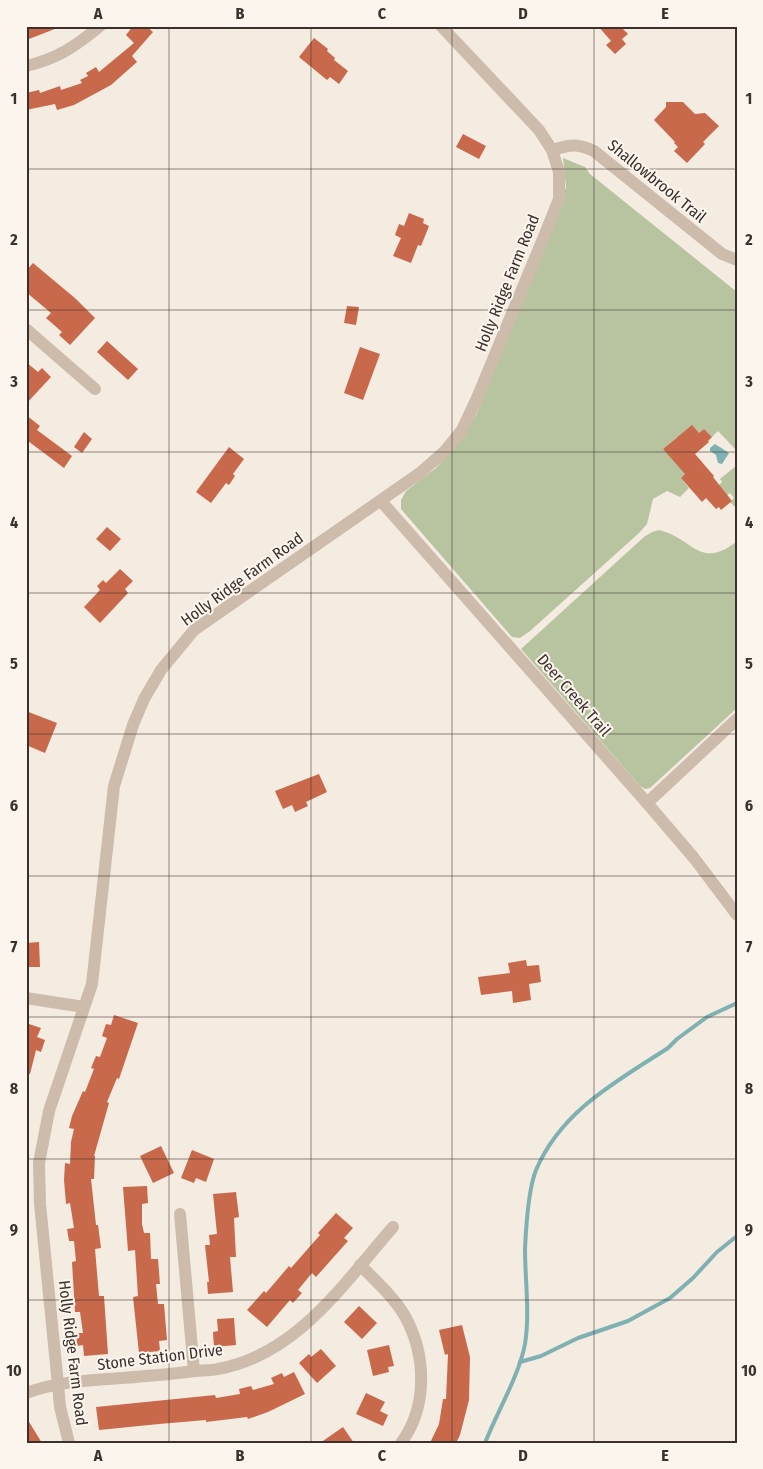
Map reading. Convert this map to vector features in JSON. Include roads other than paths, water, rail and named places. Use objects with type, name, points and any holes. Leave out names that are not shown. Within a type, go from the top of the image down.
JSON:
[{"type":"street","points":[[26,66],[46,61],[79,43],[100,26]]},
{"type":"street","name":"Holly Ridge Farm Road","points":[[69,1443],[60,1407],[40,1204],[39,1163],[49,1112],[92,984],[114,786],[133,726],[144,699],[161,670],[194,630],[420,474],[445,451],[462,430],[546,234],[559,199],[559,172],[552,150],[539,130],[441,26]]},
{"type":"street","name":"Shallowbrook Trail","points":[[552,150],[573,144],[594,151],[722,254],[737,260]]},
{"type":"street","points":[[26,329],[95,389]]},
{"type":"street","name":"Deer Creek Trail","points":[[381,501],[647,803],[694,858],[737,915]]},
{"type":"street","points":[[647,803],[737,719]]},
{"type":"street","points":[[26,998],[84,1007]]},
{"type":"street","points":[[180,1214],[194,1371]]},
{"type":"street","name":"Stone Station Drive","points":[[26,1394],[58,1385],[218,1370],[246,1361],[270,1350],[292,1336],[311,1320],[338,1292],[393,1227]]},
{"type":"street","points":[[360,1265],[406,1316],[418,1347],[422,1368],[420,1396],[414,1420],[401,1443]]},
{"type":"water","points":[[715,444],[729,453],[722,464],[718,463],[716,455],[710,451],[710,448]]},
{"type":"waterway","points":[[485,1443],[518,1369],[525,1344],[527,1308],[525,1249],[528,1209],[533,1178],[547,1149],[560,1130],[592,1099],[668,1048],[707,1017],[737,1003]]},
{"type":"waterway","points":[[520,1362],[541,1356],[578,1338],[628,1321],[670,1298],[693,1278],[717,1252],[737,1236]]}]
